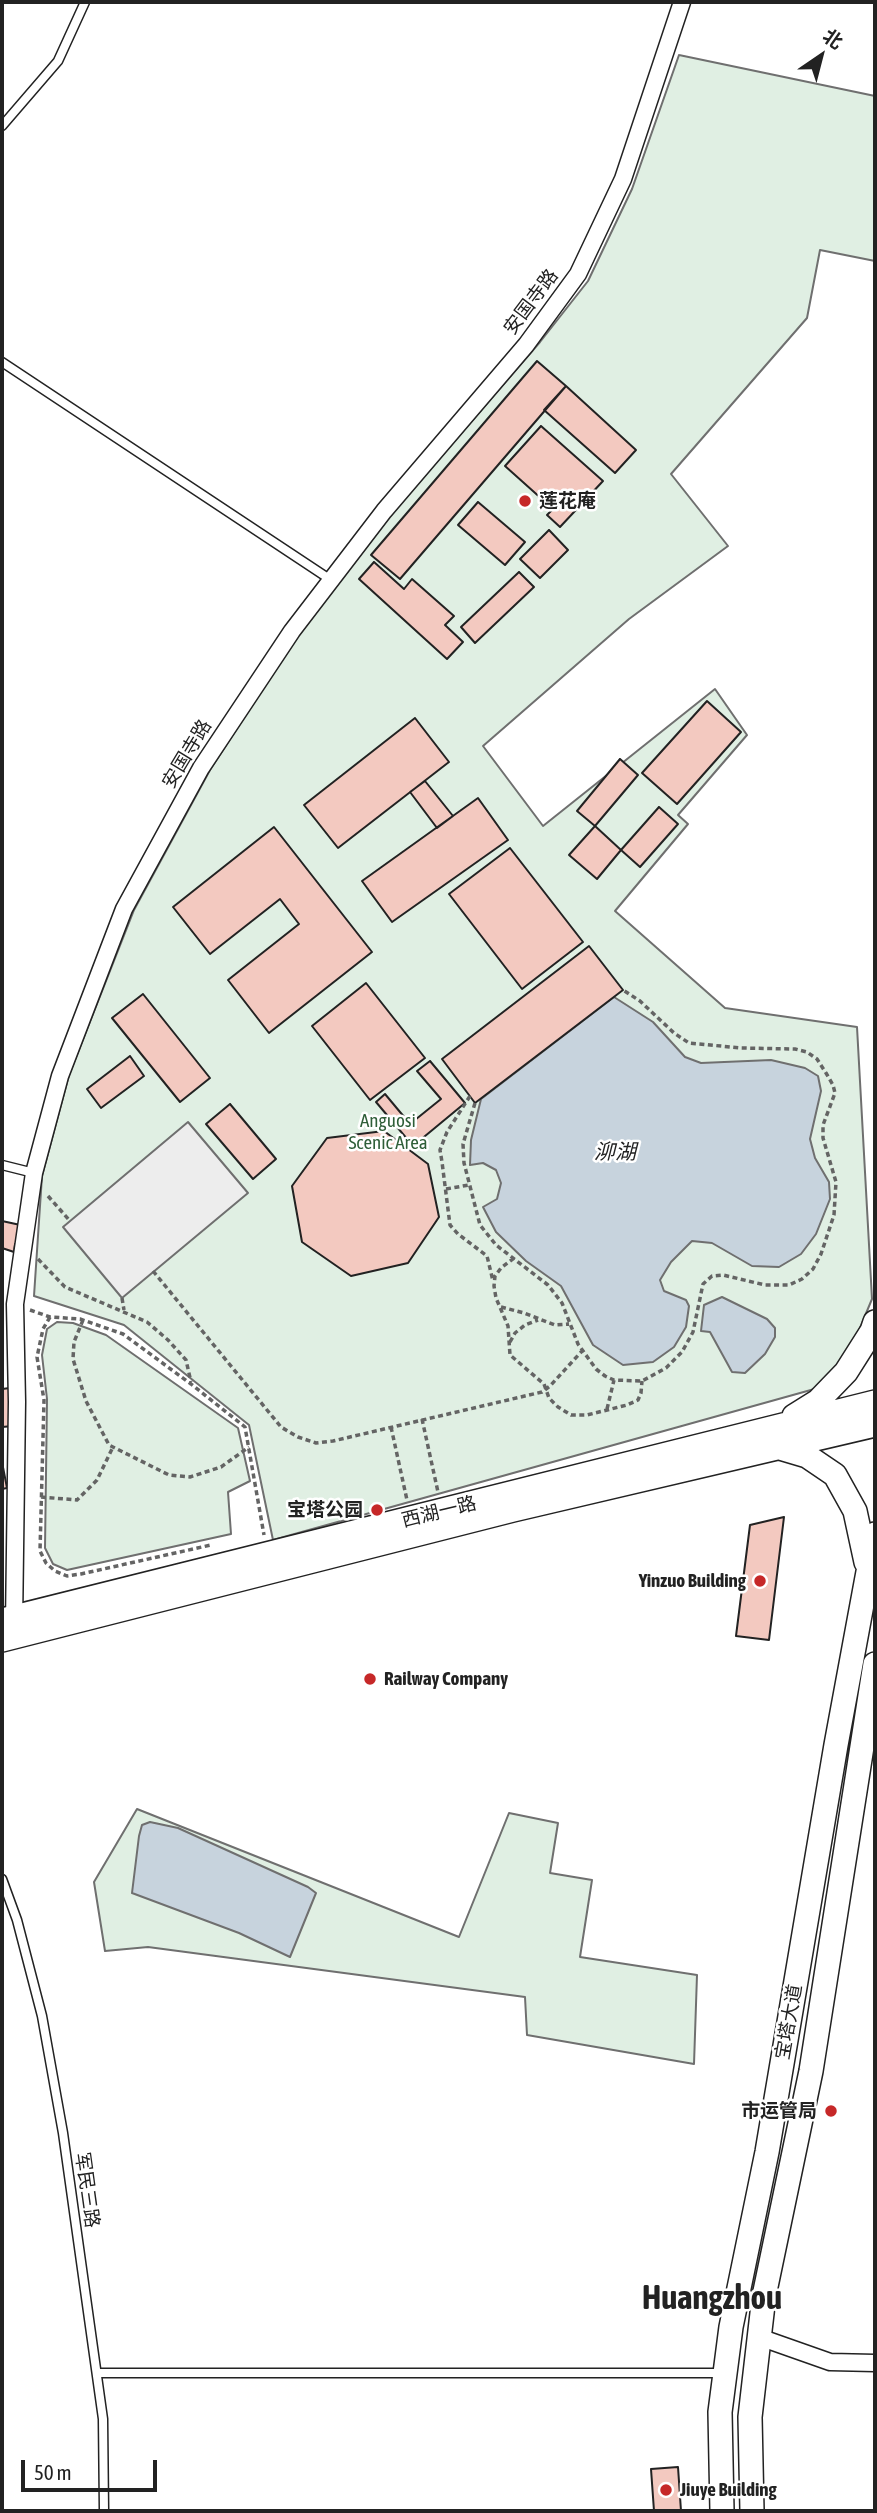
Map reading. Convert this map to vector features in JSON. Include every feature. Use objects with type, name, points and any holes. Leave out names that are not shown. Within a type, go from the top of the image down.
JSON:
[{"type":"main road","points":[[869,1575],[855,1511],[835,1475],[777,1437],[846,1372],[875,1322]]},
{"type":"main road","name":"西湖一路","points":[[8,1628],[423,1533],[777,1437],[875,1402]]},
{"type":"main road","name":"西湖一路","points":[[8,1628],[266,1543],[411,1519],[777,1437],[875,1425]]},
{"type":"main road","name":"宝塔大道","points":[[722,2511],[720,2413],[731,2327],[767,2152],[875,1534]]},
{"type":"main road","name":"宝塔大道","points":[[752,2511],[750,2417],[764,2295],[813,2057],[875,1664]]},
{"type":"street","name":"安国寺路","points":[[8,1628],[17,1402],[15,1304],[34,1176],[60,1076],[124,909],[201,768],[292,631],[384,511],[526,345],[578,274],[622,179],[682,2]]},
{"type":"street","points":[[760,2337],[830,2362],[875,2363]]},
{"type":"lane","points":[[2,126],[58,61],[85,2]]},
{"type":"lane","points":[[2,362],[331,580]]},
{"type":"lane","points":[[2,1165],[34,1176]]},
{"type":"lane","name":"军民三路","points":[[2,1879],[17,1920],[42,2016],[63,2133],[103,2419],[104,2511]]},
{"type":"lane","points":[[97,2373],[725,2373]]},
{"type":"path","points":[[475,1103],[463,1144],[469,1185],[480,1225],[496,1245],[548,1285],[562,1303],[582,1351],[596,1369],[614,1380],[642,1381],[666,1368],[682,1352],[693,1332],[703,1284],[712,1276],[723,1275],[765,1285],[789,1285],[802,1279],[813,1269],[829,1235],[834,1215],[836,1182],[823,1138],[823,1125],[835,1093],[827,1073],[817,1059],[796,1049],[689,1043],[674,1034],[640,1001],[623,990]]},
{"type":"path","points":[[470,1096],[447,1132],[440,1150],[450,1225],[487,1256],[496,1298],[508,1326],[510,1355],[535,1376],[558,1407],[571,1415],[587,1415],[638,1400],[642,1381]]},
{"type":"path","points":[[34,1176],[69,1221]]},
{"type":"path","points":[[446,1189],[469,1185]]},
{"type":"path","points":[[25,1240],[43,1265],[65,1287],[124,1310],[147,1322],[168,1340],[186,1360],[191,1384]]},
{"type":"path","points":[[494,1286],[495,1276],[514,1258]]},
{"type":"path","points":[[153,1272],[281,1427],[316,1443],[546,1389],[582,1351]]},
{"type":"path","points":[[122,1298],[124,1310]]},
{"type":"path","points":[[15,1304],[50,1317],[83,1320],[123,1334],[245,1427],[266,1543]]},
{"type":"path","points":[[501,1307],[555,1325],[569,1324]]},
{"type":"path","points":[[50,1317],[43,1329],[37,1357],[44,1400],[40,1551],[46,1563],[67,1576],[212,1545]]},
{"type":"path","points":[[83,1320],[74,1342],[73,1359],[97,1426],[113,1447],[169,1475],[190,1477],[221,1467],[249,1447]]},
{"type":"path","points":[[509,1348],[515,1333],[525,1325],[540,1320]]},
{"type":"path","points":[[607,1409],[614,1380]]},
{"type":"path","points":[[422,1419],[442,1511]]},
{"type":"path","points":[[391,1427],[411,1519]]},
{"type":"path","points":[[41,1497],[77,1500],[97,1480],[113,1447]]},
{"type":"path","points":[[251,1536],[266,1543]]},
{"type":"green space","name":"Anguosi Scenic Area","points":[[679,55],[875,96],[875,261],[820,250],[807,318],[671,474],[728,546],[629,619],[483,746],[543,826],[715,689],[747,735],[678,815],[688,824],[615,911],[725,1008],[857,1027],[872,1299],[850,1352],[818,1388],[273,1540],[249,1425],[124,1325],[34,1296],[42,1176],[69,1075],[134,910],[210,770],[296,637],[393,512],[540,342],[588,281],[632,189]]},
{"type":"green space","points":[[57,1322],[73,1323],[106,1335],[238,1428],[250,1481],[228,1492],[231,1534],[67,1570],[53,1564],[45,1548],[47,1399],[42,1355],[47,1329]]},
{"type":"green space","points":[[137,1809],[459,1937],[509,1813],[558,1823],[550,1873],[592,1880],[580,1957],[697,1975],[694,2064],[527,2035],[525,1997],[148,1947],[105,1951],[94,1882]]},
{"type":"shaded area","points":[[188,1122],[248,1193],[122,1298],[63,1227]]},
{"type":"water","name":"泖湖","points":[[614,997],[653,1022],[685,1057],[701,1063],[771,1060],[805,1068],[818,1076],[821,1091],[810,1139],[815,1158],[829,1182],[830,1199],[816,1234],[801,1254],[779,1267],[752,1266],[712,1243],[692,1241],[671,1262],[660,1280],[664,1291],[686,1300],[689,1306],[686,1327],[674,1347],[653,1362],[623,1365],[593,1345],[561,1286],[526,1261],[496,1232],[483,1207],[497,1199],[501,1183],[496,1170],[483,1163],[470,1165],[471,1140],[481,1099]]},
{"type":"water","points":[[722,1297],[767,1319],[775,1328],[775,1337],[765,1354],[745,1373],[732,1372],[710,1332],[701,1331],[704,1305]]},
{"type":"water","points":[[150,1822],[178,1828],[316,1893],[290,1957],[239,1933],[132,1893],[139,1836],[142,1825]]},
{"type":"building","points":[[537,361],[566,386],[400,579],[371,555]]},
{"type":"building","points":[[566,386],[636,450],[615,473],[544,410]]},
{"type":"building","points":[[541,426],[603,481],[560,527],[547,515],[553,509],[505,466]]},
{"type":"building","points":[[478,502],[525,542],[505,565],[458,525]]},
{"type":"building","points":[[549,530],[568,550],[540,578],[520,559]]},
{"type":"building","points":[[374,562],[404,589],[412,579],[454,616],[445,625],[463,642],[447,659],[359,579]]},
{"type":"building","points":[[519,572],[534,587],[475,643],[461,627]]},
{"type":"building","points":[[707,701],[741,732],[677,804],[642,773]]},
{"type":"building","points":[[415,718],[449,762],[338,848],[304,805]]},
{"type":"building","points":[[620,759],[638,775],[595,826],[577,811]]},
{"type":"building","points":[[425,781],[453,816],[437,828],[410,792]]},
{"type":"building","points":[[478,798],[508,840],[392,922],[362,881]]},
{"type":"building","points":[[659,807],[678,824],[640,867],[621,850]]},
{"type":"building","points":[[595,826],[621,850],[597,879],[569,855]]},
{"type":"building","points":[[274,827],[372,952],[269,1033],[228,980],[299,924],[280,899],[210,954],[173,907]]},
{"type":"building","points":[[510,848],[583,942],[522,989],[449,894]]},
{"type":"building","points":[[589,946],[623,990],[475,1103],[442,1059]]},
{"type":"building","points":[[366,983],[425,1058],[370,1100],[312,1026]]},
{"type":"building","points":[[143,994],[210,1078],[180,1102],[112,1018]]},
{"type":"building","points":[[130,1056],[144,1076],[101,1108],[87,1089]]},
{"type":"building","points":[[430,1061],[465,1103],[413,1146],[376,1102],[385,1094],[410,1124],[441,1099],[417,1071]]},
{"type":"building","points":[[230,1104],[276,1159],[253,1179],[206,1124]]},
{"type":"building","points":[[384,1131],[428,1164],[439,1217],[408,1263],[351,1276],[302,1242],[292,1186],[327,1138]]},
{"type":"building","points":[[2,1221],[25,1226],[20,1246],[15,1244],[14,1252],[2,1248]]},
{"type":"building","points":[[10,1388],[13,1426],[2,1427],[2,1389]]},
{"type":"building","points":[[2,1462],[7,1488],[2,1489]]},
{"type":"building","name":"Yinzuo Building","points":[[784,1517],[769,1640],[736,1636],[750,1525]]},
{"type":"building","name":"Jiuye Building","points":[[678,2467],[681,2511],[654,2511],[651,2469]]},
{"type":"place","name":"莲花庵","points":[[525,501]]},
{"type":"place","name":"宝塔公园","points":[[377,1510]]},
{"type":"place","name":"Yinzuo Building","points":[[760,1581]]},
{"type":"place","name":"Railway Company","points":[[370,1679]]},
{"type":"place","name":"市运管局","points":[[831,2111]]},
{"type":"place","name":"Jiuye Building","points":[[666,2490]]},
{"type":"district","name":"Huangzhou","points":[[712,2299]]}]
